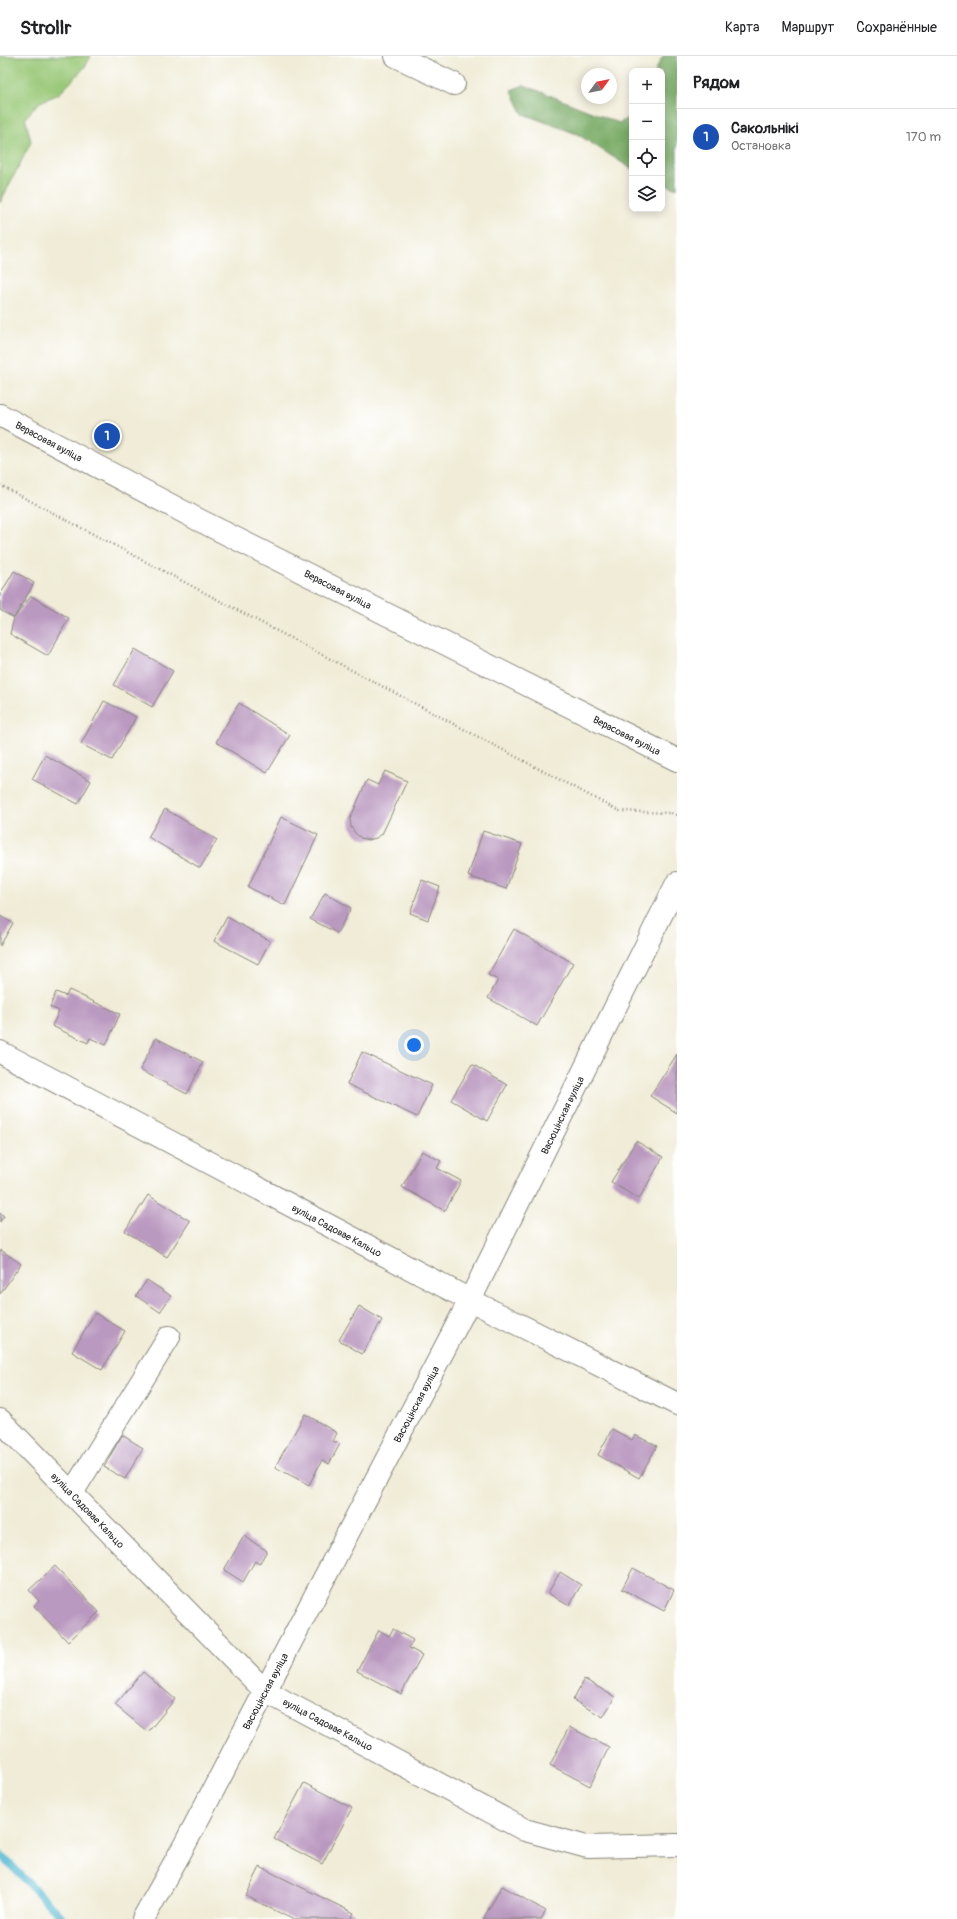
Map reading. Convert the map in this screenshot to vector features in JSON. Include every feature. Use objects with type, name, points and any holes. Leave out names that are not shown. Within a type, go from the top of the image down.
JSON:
[{"type":"street","points":[[396,56],[454,84]]},
{"type":"street","name":"Верасовая вуліца","points":[[0,415],[197,519],[677,760]]},
{"type":"street","name":"Васюцінская вуліца","points":[[143,1919],[185,1844],[470,1300],[677,883]]},
{"type":"street","name":"вуліца Садовае Кальцо","points":[[0,1052],[470,1300],[677,1404]]},
{"type":"street","points":[[72,1493],[169,1337]]},
{"type":"street","name":"вуліца Садовае Кальцо","points":[[0,1420],[265,1691],[525,1830],[587,1847],[677,1845]]},
{"type":"path","points":[[0,485],[619,811],[671,813],[677,815]]},
{"type":"green space","points":[[0,56],[91,56],[85,67],[59,94],[40,102],[25,118],[31,142],[0,203]]},
{"type":"green space","points":[[663,56],[677,56],[677,189],[665,184],[665,68],[657,68]]},
{"type":"green space","points":[[524,85],[619,123],[629,117],[629,167],[577,134],[523,114],[511,90]]},
{"type":"building","points":[[14,571],[34,583],[14,618],[0,610],[0,595]]},
{"type":"building","points":[[31,596],[69,618],[48,656],[10,634],[14,618]]},
{"type":"building","points":[[135,649],[173,671],[152,707],[114,685]]},
{"type":"building","points":[[104,701],[136,717],[112,760],[81,744]]},
{"type":"building","points":[[239,703],[290,735],[267,773],[216,742]]},
{"type":"building","points":[[45,755],[91,781],[78,804],[32,779]]},
{"type":"building","points":[[385,771],[407,781],[382,834],[376,838],[368,840],[361,838],[351,827],[350,819],[367,780],[378,785]]},
{"type":"building","points":[[165,809],[217,840],[200,868],[148,837]]},
{"type":"building","points":[[281,817],[318,835],[285,905],[248,887]]},
{"type":"building","points":[[483,831],[522,844],[506,889],[468,876]]},
{"type":"building","points":[[422,880],[440,887],[428,920],[410,913]]},
{"type":"building","points":[[325,893],[351,908],[337,933],[310,919]]},
{"type":"building","points":[[0,916],[13,923],[0,946]]},
{"type":"building","points":[[227,917],[270,941],[258,964],[214,941]]},
{"type":"building","points":[[514,929],[573,963],[537,1026],[488,998],[498,980],[488,975]]},
{"type":"building","points":[[69,990],[120,1014],[106,1045],[90,1038],[88,1043],[52,1026],[59,1011],[50,1007],[56,992],[66,996]]},
{"type":"building","points":[[156,1038],[203,1062],[187,1094],[140,1070]]},
{"type":"building","points":[[362,1052],[432,1085],[417,1117],[347,1084]]},
{"type":"building","points":[[677,1054],[677,1113],[650,1096]]},
{"type":"building","points":[[472,1064],[507,1085],[487,1121],[451,1100]]},
{"type":"building","points":[[636,1141],[663,1157],[639,1199],[611,1182]]},
{"type":"building","points":[[422,1151],[441,1161],[437,1168],[461,1181],[445,1211],[402,1187]]},
{"type":"building","points":[[148,1195],[190,1221],[167,1257],[125,1231]]},
{"type":"building","points":[[0,1213],[4,1216],[0,1222]]},
{"type":"building","points":[[1,1250],[21,1264],[0,1294],[0,1252]]},
{"type":"building","points":[[147,1280],[171,1296],[160,1312],[136,1296]]},
{"type":"building","points":[[359,1306],[382,1320],[362,1354],[339,1340]]},
{"type":"building","points":[[95,1313],[125,1331],[102,1370],[72,1352]]},
{"type":"building","points":[[305,1414],[337,1433],[333,1441],[340,1444],[329,1464],[322,1460],[309,1485],[275,1467]]},
{"type":"building","points":[[612,1429],[632,1440],[635,1435],[657,1446],[639,1478],[598,1455]]},
{"type":"building","points":[[122,1435],[143,1448],[125,1479],[104,1467]]},
{"type":"building","points":[[244,1536],[267,1551],[259,1564],[255,1561],[243,1582],[224,1570]]},
{"type":"building","points":[[55,1566],[99,1612],[68,1642],[34,1606],[39,1601],[29,1590]]},
{"type":"building","points":[[633,1568],[674,1590],[664,1611],[622,1589]]},
{"type":"building","points":[[560,1572],[581,1585],[569,1606],[548,1593]]},
{"type":"building","points":[[393,1629],[413,1640],[409,1648],[422,1655],[401,1694],[357,1671],[379,1630],[389,1636]]},
{"type":"building","points":[[143,1672],[175,1699],[148,1732],[115,1705]]},
{"type":"building","points":[[584,1679],[615,1697],[603,1717],[573,1700]]},
{"type":"building","points":[[569,1727],[609,1747],[590,1786],[550,1765]]},
{"type":"building","points":[[304,1783],[352,1808],[322,1864],[274,1839]]},
{"type":"building","points":[[260,1867],[354,1913],[351,1919],[292,1919],[246,1896]]},
{"type":"building","points":[[502,1886],[546,1911],[541,1919],[483,1919]]},
{"type":"waterway","points":[[0,1854],[64,1919]]},
{"type":"place","name":"Сакольнікі","points":[[107,436]]}]
